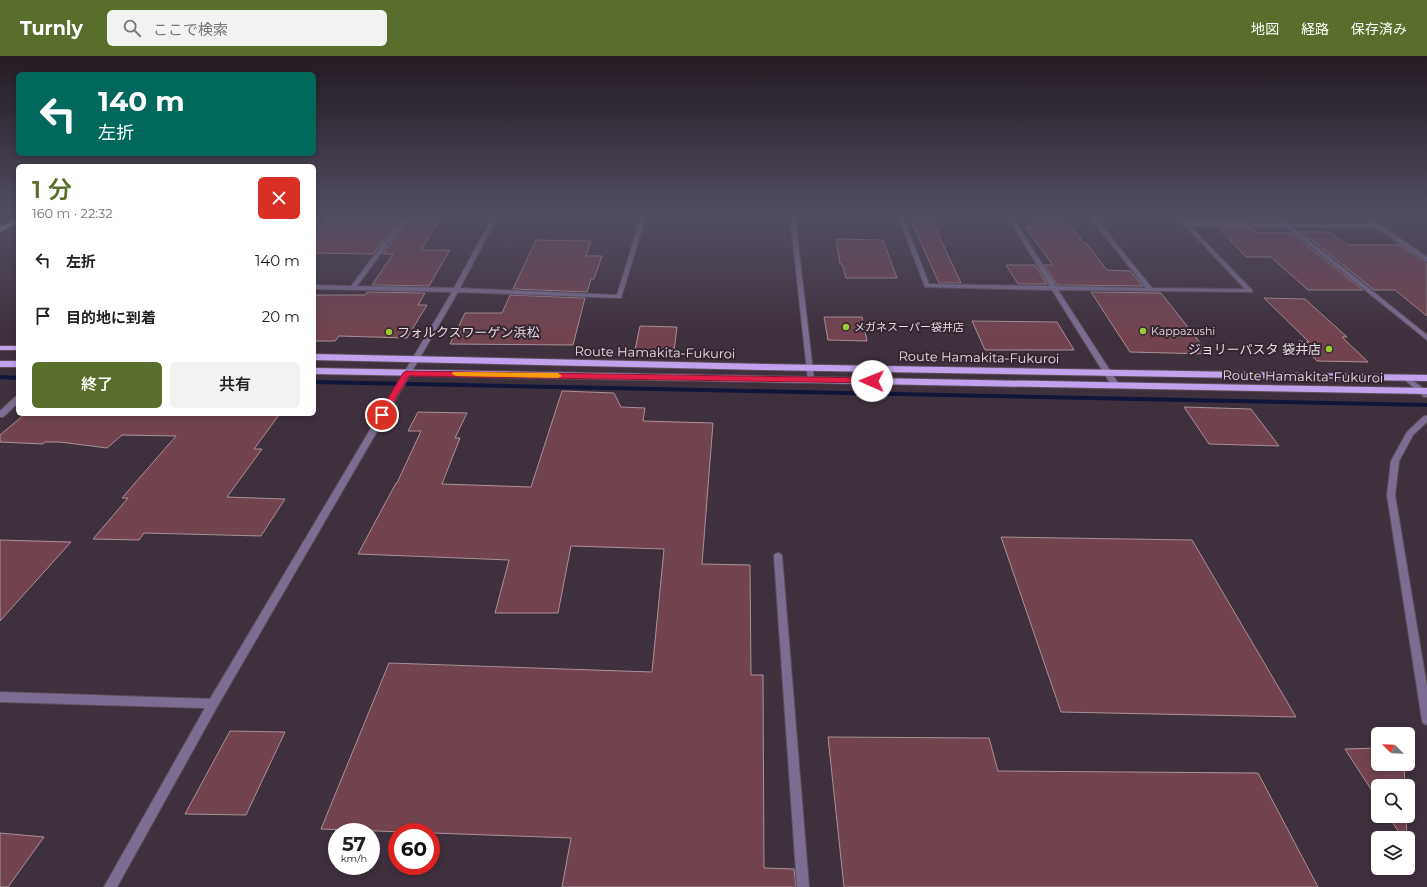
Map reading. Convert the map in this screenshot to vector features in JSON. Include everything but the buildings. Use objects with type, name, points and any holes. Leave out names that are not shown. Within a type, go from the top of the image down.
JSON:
[{"type":"main road","points":[[0,348],[16,348]]},
{"type":"main road","name":"Route Hamakita-Fukuroi","points":[[316,357],[1427,378]]},
{"type":"main road","points":[[0,364],[16,364]]},
{"type":"main road","name":"Route Hamakita-Fukuroi","points":[[316,371],[1426,392]]},
{"type":"street","points":[[353,288],[378,255]]},
{"type":"street","points":[[110,887],[213,704],[456,290],[475,255]]},
{"type":"street","points":[[316,287],[456,290],[619,297],[632,255]]},
{"type":"street","points":[[796,255],[811,380]]},
{"type":"street","points":[[915,255],[927,286],[1250,292],[1215,255]]},
{"type":"street","points":[[1033,255],[1116,386]]},
{"type":"street","points":[[1123,255],[1152,290]]},
{"type":"street","points":[[1323,255],[1427,338]]},
{"type":"street","points":[[1405,377],[1426,392]]},
{"type":"street","points":[[0,415],[16,401]]},
{"type":"street","points":[[1427,418],[1410,434],[1395,461],[1391,495],[1427,720]]},
{"type":"street","points":[[778,556],[803,887]]},
{"type":"street","points":[[0,697],[213,704]]},
{"type":"waterway","points":[[0,377],[16,378]]},
{"type":"waterway","points":[[316,382],[1427,405]]},
{"type":"slow traffic","points":[[456,374],[558,376]]},
{"type":"place","name":"メガネスーパー袋井店","points":[[846,327]]},
{"type":"place","name":"Kappazushi","points":[[1143,331]]},
{"type":"place","name":"フォルクスワーゲン浜松","points":[[389,332]]},
{"type":"place","name":"ジョリーパスタ 袋井店","points":[[1329,349]]},
{"type":"route","points":[[382,415],[406,373],[872,381]]}]
